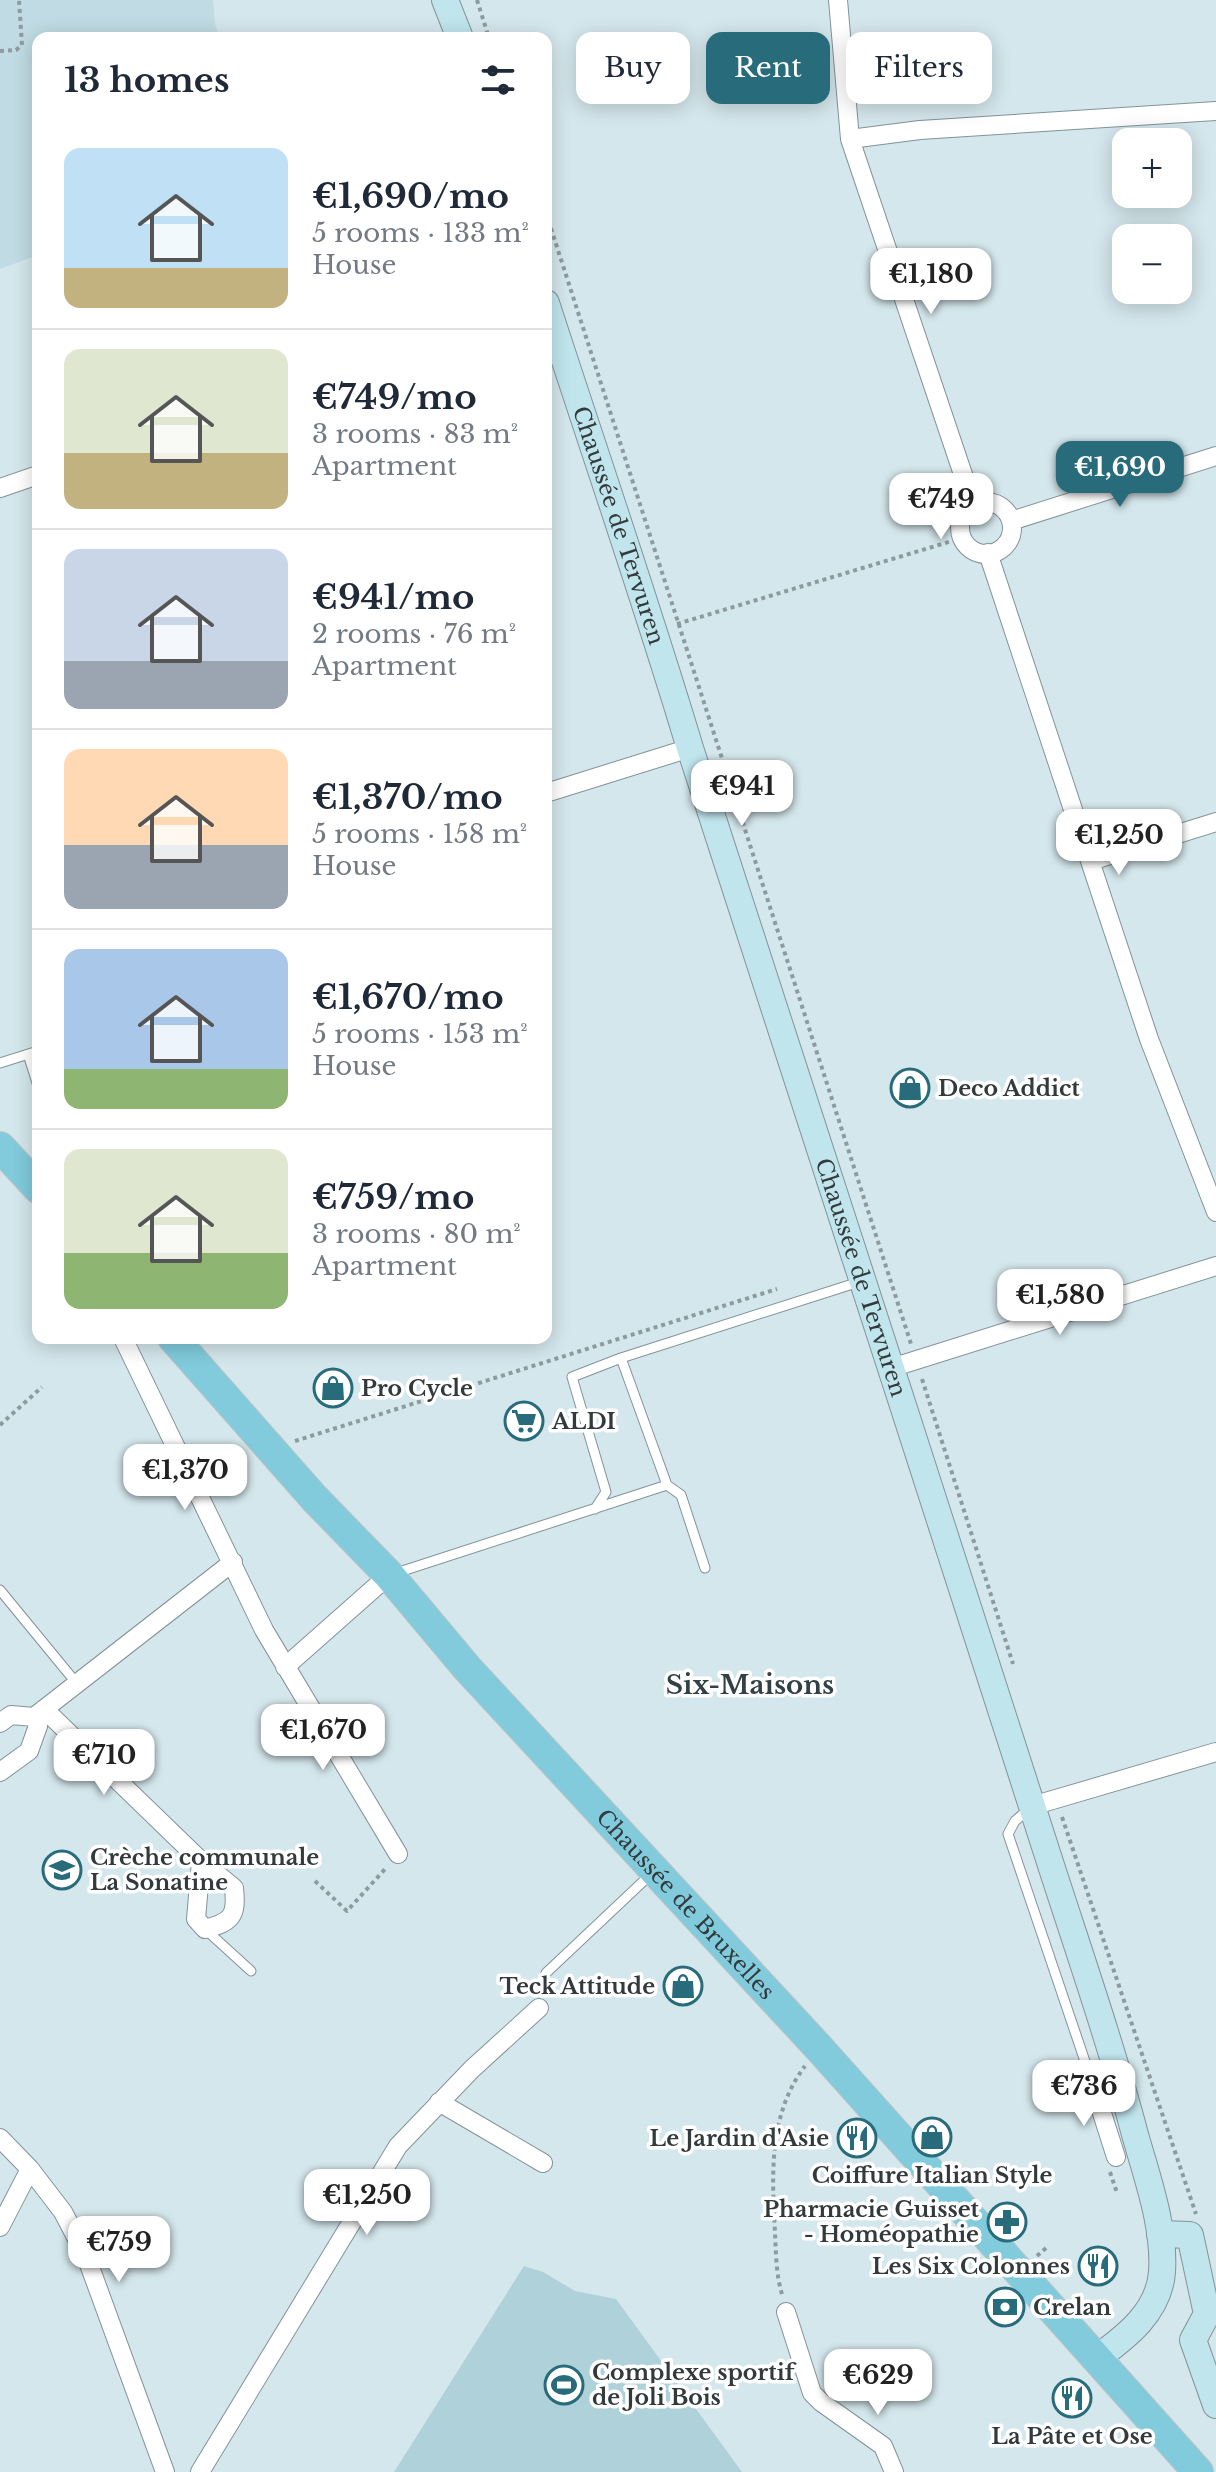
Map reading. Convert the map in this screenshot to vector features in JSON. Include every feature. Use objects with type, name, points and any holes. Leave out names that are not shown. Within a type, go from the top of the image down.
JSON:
[{"type":"main road","points":[[447,1],[458,32]]},
{"type":"main road","name":"Chaussée de Tervuren","points":[[552,322],[613,511],[667,627],[690,748],[891,1368],[1044,1802],[1148,2178],[1160,2234],[1162,2275],[1153,2302],[1133,2331],[1097,2358]]},
{"type":"main road","points":[[0,1147],[32,1182]]},
{"type":"main road","name":"Chaussée de Bruxelles","points":[[178,1344],[389,1575],[467,1668],[819,2048],[1198,2472]]},
{"type":"main road","points":[[1160,2234],[1190,2235],[1207,2314],[1193,2340],[1216,2405]]},
{"type":"street","points":[[838,0],[850,139],[973,504]]},
{"type":"street","points":[[850,139],[920,130],[1216,111]]},
{"type":"street","points":[[1011,521],[1216,456]]},
{"type":"street","points":[[0,488],[32,477]]},
{"type":"street","points":[[993,503],[1007,512],[1011,521],[1010,538],[1005,545],[988,553],[973,550],[962,538],[961,521],[973,504],[993,503]]},
{"type":"street","points":[[988,553],[1149,1039],[1216,1212]]},
{"type":"street","points":[[552,791],[690,748]]},
{"type":"street","points":[[1091,861],[1216,822]]},
{"type":"street","points":[[891,1368],[1216,1266]]},
{"type":"street","points":[[126,1344],[264,1630],[398,1854]]},
{"type":"street","points":[[0,1723],[11,1715],[39,1713],[233,1562]]},
{"type":"street","points":[[285,1667],[389,1575]]},
{"type":"street","points":[[0,1772],[29,1751],[39,1713]]},
{"type":"street","points":[[39,1713],[234,1888],[236,1905],[232,1917],[221,1925],[205,1929],[196,1919],[201,1861]]},
{"type":"street","points":[[1044,1802],[1216,1752]]},
{"type":"street","points":[[200,2472],[398,2146],[439,2102],[539,2008]]},
{"type":"street","points":[[1093,2085],[1116,2157]]},
{"type":"street","points":[[439,2102],[543,2163]]},
{"type":"street","points":[[0,2138],[30,2169],[63,2212],[86,2256],[165,2472]]},
{"type":"street","points":[[0,2227],[30,2169]]},
{"type":"street","points":[[786,2312],[812,2393],[883,2446],[894,2472]]},
{"type":"lane","points":[[0,1063],[32,1052]]},
{"type":"lane","points":[[595,1509],[606,1492],[572,1377],[621,1358],[862,1281]]},
{"type":"lane","points":[[621,1358],[667,1485],[681,1495],[705,1568]]},
{"type":"lane","points":[[389,1575],[667,1485]]},
{"type":"lane","points":[[0,1590],[78,1685]]},
{"type":"lane","points":[[1044,1802],[1015,1821],[1008,1834],[1093,2085],[1119,2078]]},
{"type":"lane","points":[[546,1973],[654,1871]]},
{"type":"lane","points":[[205,1929],[251,1971]]},
{"type":"path","points":[[0,51],[16,50],[22,45],[19,0]]},
{"type":"path","points":[[477,0],[487,32]]},
{"type":"path","points":[[552,234],[667,627],[916,1360],[1017,1678]]},
{"type":"path","points":[[667,627],[962,538]]},
{"type":"path","points":[[271,1449],[777,1289]]},
{"type":"path","points":[[0,1425],[42,1387]]},
{"type":"path","points":[[1044,1802],[1196,2215],[1190,2235]]},
{"type":"path","points":[[315,1881],[347,1911],[398,1854]]},
{"type":"path","points":[[786,2312],[777,2258],[772,2157],[786,2100],[799,2074],[819,2048]]},
{"type":"shaded area","points":[[0,0],[213,0],[218,32],[32,32],[32,257],[0,269]]},
{"type":"shaded area","name":"Complexe sportif de Joli Bois","points":[[524,2266],[543,2272],[575,2291],[616,2299],[742,2472],[394,2472]]},
{"type":"place","name":"Deco Addict","points":[[910,1088]]},
{"type":"place","name":"Pro Cycle","points":[[333,1388]]},
{"type":"place","name":"ALDI","points":[[524,1421]]},
{"type":"place","name":"Crèche communale La Sonatine","points":[[62,1870]]},
{"type":"place","name":"Teck Attitude","points":[[683,1986]]},
{"type":"place","name":"Coiffure Italian Style","points":[[932,2137]]},
{"type":"place","name":"Le Jardin d'Asie","points":[[857,2138]]},
{"type":"place","name":"Pharmacie Guisset - Homéopathie","points":[[1007,2222]]},
{"type":"place","name":"Les Six Colonnes","points":[[1098,2266]]},
{"type":"place","name":"Crelan","points":[[1005,2307]]},
{"type":"place","name":"Complexe sportif de Joli Bois","points":[[564,2385]]},
{"type":"place","name":"La Pâte et Ose","points":[[1072,2398]]},
{"type":"district","name":"Six-Maisons","points":[[750,1685]]}]
